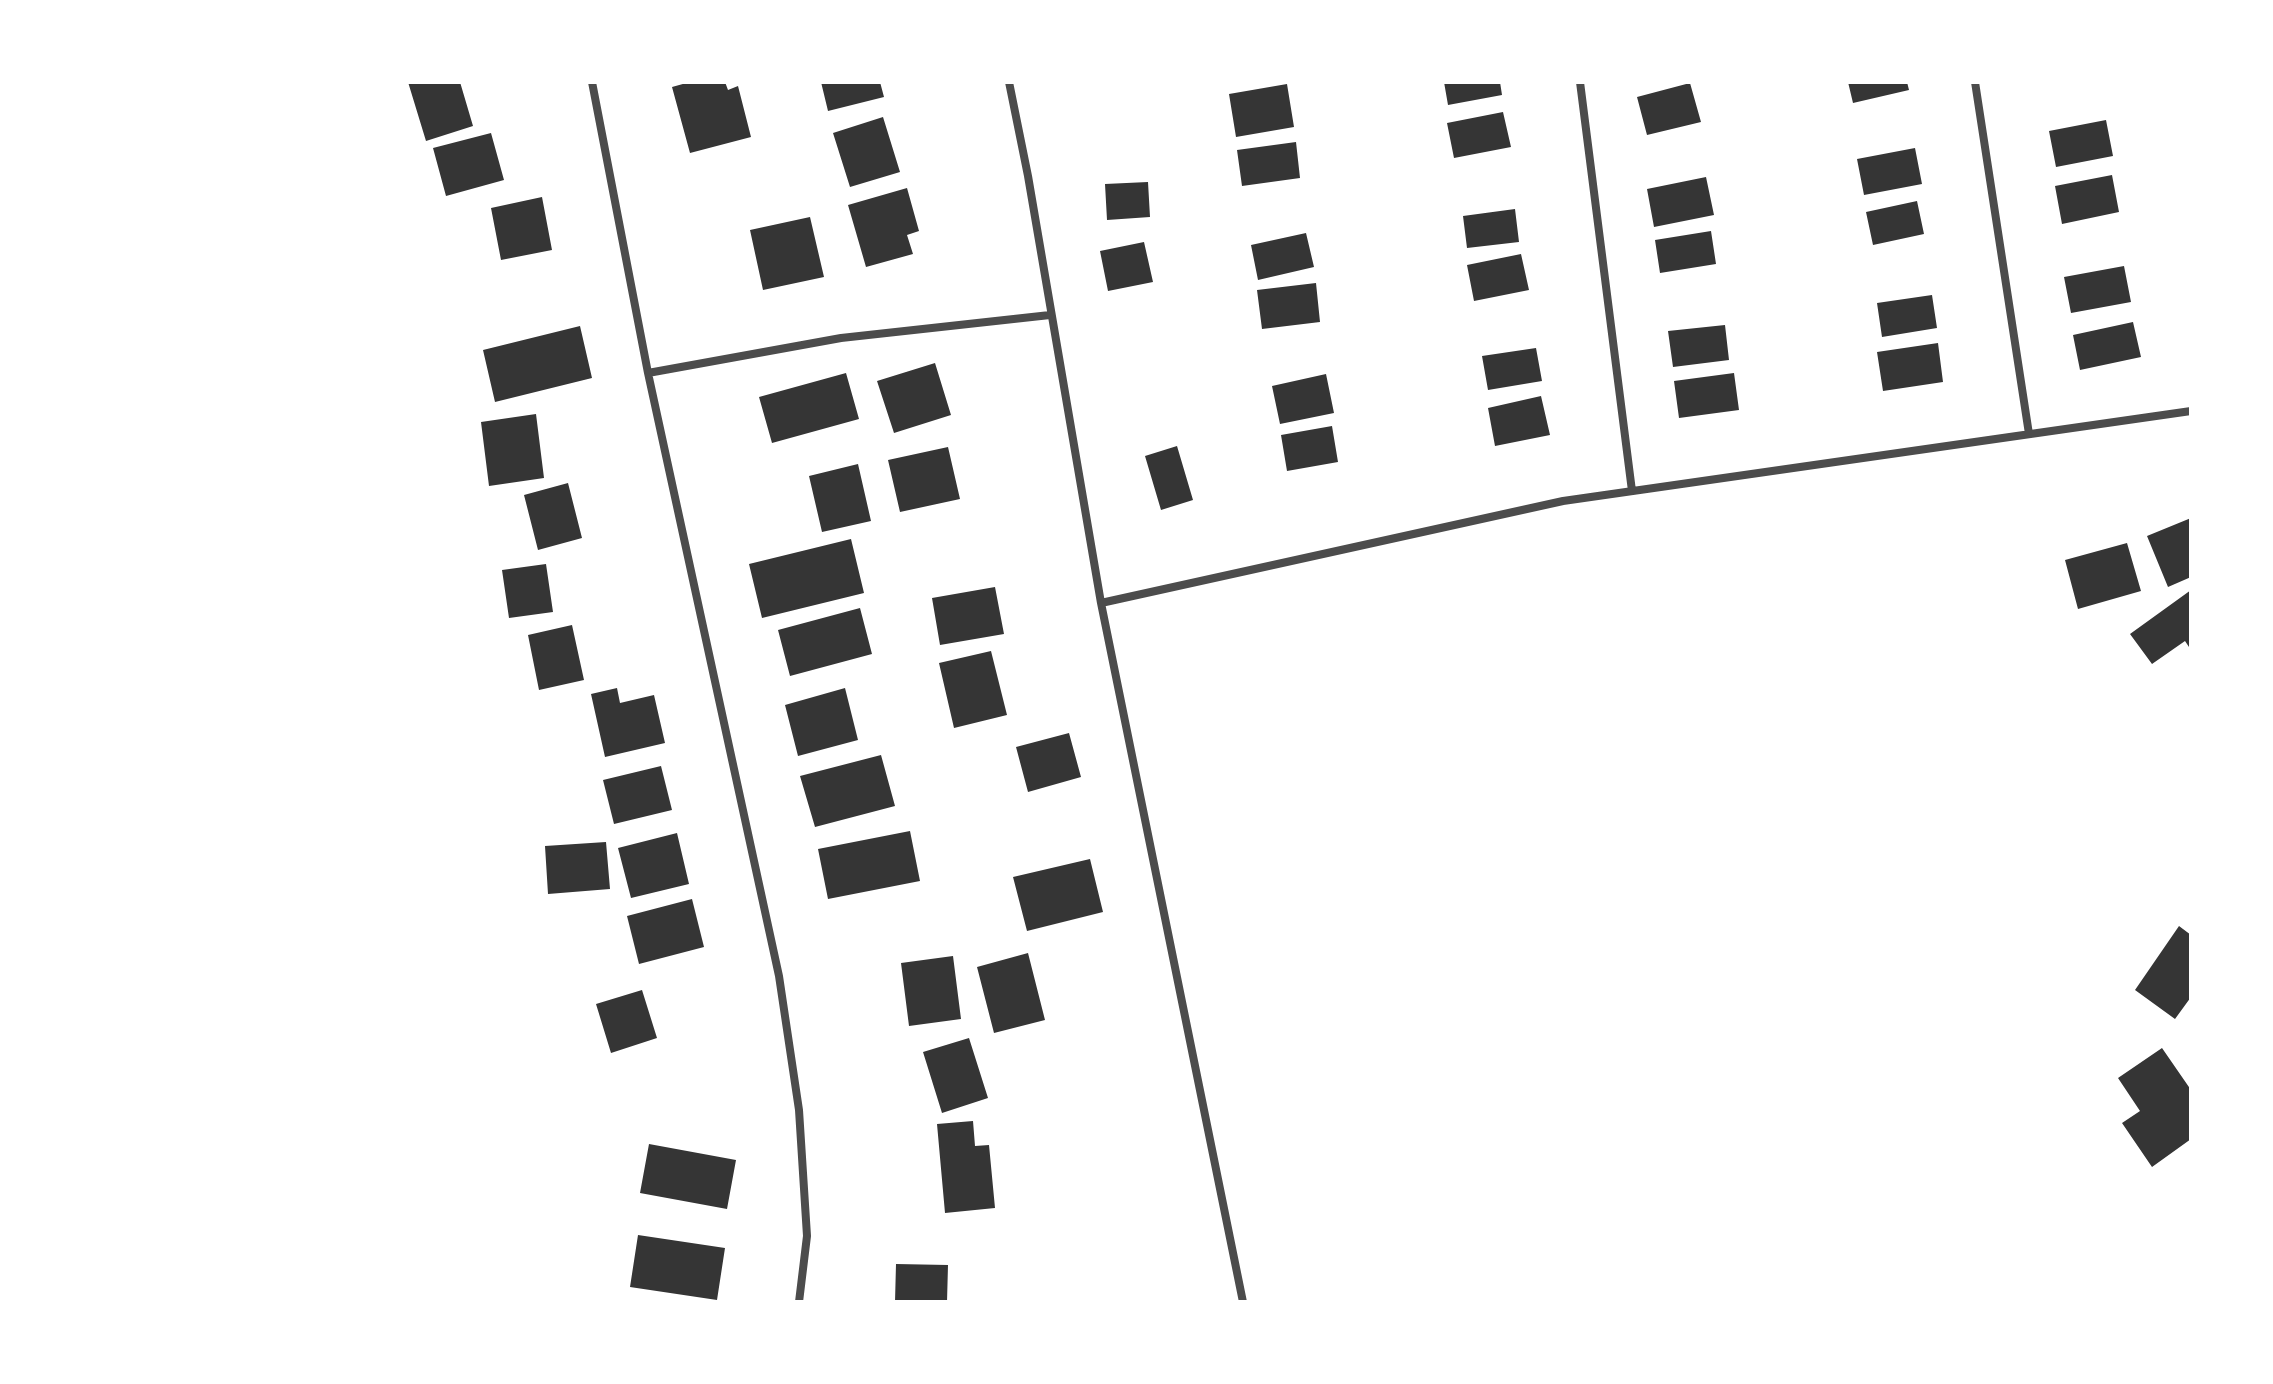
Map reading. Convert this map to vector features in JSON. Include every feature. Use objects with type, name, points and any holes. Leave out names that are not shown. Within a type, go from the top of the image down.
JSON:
[{"type":"street","points":[[592,82],[648,373],[779,976],[799,1110],[807,1236],[799,1302]]},
{"type":"street","points":[[1009,82],[1101,603],[1243,1302]]},
{"type":"street","points":[[1580,82],[1632,491]]},
{"type":"street","points":[[1975,82],[2029,434]]},
{"type":"street","points":[[648,373],[841,338],[1050,315]]},
{"type":"street","points":[[1101,603],[1563,501],[2191,411]]},
{"type":"building","points":[[408,82],[460,82],[473,126],[426,141]]},
{"type":"building","points":[[690,82],[725,82],[728,90],[738,86],[751,137],[690,153],[672,87]]},
{"type":"building","points":[[821,82],[880,82],[884,97],[828,111]]},
{"type":"building","points":[[1444,82],[1500,82],[1502,95],[1448,105]]},
{"type":"building","points":[[1848,82],[1907,82],[1909,90],[1853,103]]},
{"type":"building","points":[[1690,83],[1701,122],[1647,135],[1637,97]]},
{"type":"building","points":[[1287,84],[1294,127],[1236,137],[1229,94]]},
{"type":"building","points":[[1503,112],[1511,147],[1454,158],[1447,123]]},
{"type":"building","points":[[883,117],[900,172],[850,187],[833,133]]},
{"type":"building","points":[[2106,120],[2113,156],[2056,167],[2049,131]]},
{"type":"building","points":[[491,133],[504,180],[446,196],[433,148]]},
{"type":"building","points":[[1296,142],[1300,178],[1242,186],[1237,150]]},
{"type":"building","points":[[1915,148],[1922,184],[1864,195],[1857,159]]},
{"type":"building","points":[[2112,175],[2119,212],[2062,224],[2055,186]]},
{"type":"building","points":[[1706,177],[1714,215],[1654,227],[1647,189]]},
{"type":"building","points":[[1148,182],[1150,217],[1107,220],[1105,184]]},
{"type":"building","points":[[907,188],[919,231],[907,235],[913,254],[866,267],[848,205]]},
{"type":"building","points":[[542,197],[552,250],[501,260],[491,208]]},
{"type":"building","points":[[1917,201],[1924,234],[1873,245],[1866,212]]},
{"type":"building","points":[[1515,209],[1519,242],[1467,248],[1463,216]]},
{"type":"building","points":[[810,217],[824,277],[763,290],[750,230]]},
{"type":"building","points":[[1711,231],[1716,264],[1660,273],[1655,240]]},
{"type":"building","points":[[1306,233],[1314,267],[1258,280],[1251,245]]},
{"type":"building","points":[[1144,242],[1153,282],[1108,291],[1100,251]]},
{"type":"building","points":[[1521,254],[1529,290],[1474,301],[1467,265]]},
{"type":"building","points":[[2124,266],[2131,302],[2071,313],[2064,277]]},
{"type":"building","points":[[1316,283],[1320,322],[1262,329],[1257,290]]},
{"type":"building","points":[[1932,295],[1937,328],[1882,337],[1877,303]]},
{"type":"building","points":[[2133,322],[2141,357],[2080,370],[2073,335]]},
{"type":"building","points":[[1725,325],[1729,360],[1673,367],[1668,331]]},
{"type":"building","points":[[580,326],[592,378],[495,402],[483,350]]},
{"type":"building","points":[[1938,343],[1943,382],[1883,391],[1877,352]]},
{"type":"building","points":[[1536,348],[1542,381],[1488,390],[1482,356]]},
{"type":"building","points":[[935,363],[951,415],[894,433],[877,381]]},
{"type":"building","points":[[846,373],[859,419],[772,443],[759,397]]},
{"type":"building","points":[[1734,373],[1739,410],[1679,418],[1674,381]]},
{"type":"building","points":[[1326,374],[1334,413],[1280,424],[1272,386]]},
{"type":"building","points":[[1541,396],[1550,435],[1495,446],[1488,408]]},
{"type":"building","points":[[536,414],[544,478],[489,486],[481,422]]},
{"type":"building","points":[[1332,426],[1338,462],[1287,471],[1281,435]]},
{"type":"building","points":[[1177,446],[1193,500],[1161,510],[1145,456]]},
{"type":"building","points":[[948,447],[960,499],[900,512],[888,460]]},
{"type":"building","points":[[858,464],[871,521],[822,532],[809,476]]},
{"type":"building","points":[[568,483],[582,538],[538,550],[524,495]]},
{"type":"building","points":[[2191,518],[2191,577],[2168,587],[2147,536]]},
{"type":"building","points":[[851,539],[864,593],[762,618],[749,564]]},
{"type":"building","points":[[2127,543],[2141,591],[2078,609],[2065,560]]},
{"type":"building","points":[[546,564],[553,612],[509,618],[502,570]]},
{"type":"building","points":[[995,587],[1004,634],[940,645],[932,598]]},
{"type":"building","points":[[2191,590],[2191,650],[2185,641],[2152,664],[2130,634]]},
{"type":"building","points":[[860,608],[872,654],[790,676],[778,630]]},
{"type":"building","points":[[572,625],[584,680],[539,690],[528,635]]},
{"type":"building","points":[[991,651],[1007,715],[954,728],[939,663]]},
{"type":"building","points":[[617,688],[620,703],[654,695],[665,743],[605,757],[591,694]]},
{"type":"building","points":[[845,688],[858,740],[798,756],[785,705]]},
{"type":"building","points":[[1069,733],[1081,777],[1028,792],[1016,747]]},
{"type":"building","points":[[881,755],[895,806],[815,827],[800,776]]},
{"type":"building","points":[[661,766],[672,810],[614,824],[603,780]]},
{"type":"building","points":[[910,831],[920,881],[828,899],[818,849]]},
{"type":"building","points":[[677,833],[689,884],[631,898],[618,848]]},
{"type":"building","points":[[606,842],[610,889],[548,894],[545,846]]},
{"type":"building","points":[[1090,859],[1103,912],[1027,931],[1013,877]]},
{"type":"building","points":[[692,899],[704,947],[639,964],[627,916]]},
{"type":"building","points":[[2179,926],[2191,935],[2191,997],[2175,1019],[2135,990]]},
{"type":"building","points":[[1028,953],[1045,1020],[994,1033],[977,967]]},
{"type":"building","points":[[953,956],[961,1019],[909,1026],[901,963]]},
{"type":"building","points":[[642,990],[657,1038],[611,1053],[596,1004]]},
{"type":"building","points":[[969,1038],[988,1098],[942,1113],[923,1052]]},
{"type":"building","points":[[2162,1048],[2191,1090],[2191,1139],[2152,1167],[2122,1123],[2140,1111],[2118,1078]]},
{"type":"building","points":[[973,1121],[975,1146],[989,1145],[995,1208],[945,1213],[937,1124]]},
{"type":"building","points":[[649,1144],[736,1160],[727,1209],[640,1193]]},
{"type":"building","points":[[638,1235],[725,1248],[717,1300],[630,1287]]},
{"type":"building","points":[[896,1264],[948,1265],[947,1302],[895,1302]]}]
